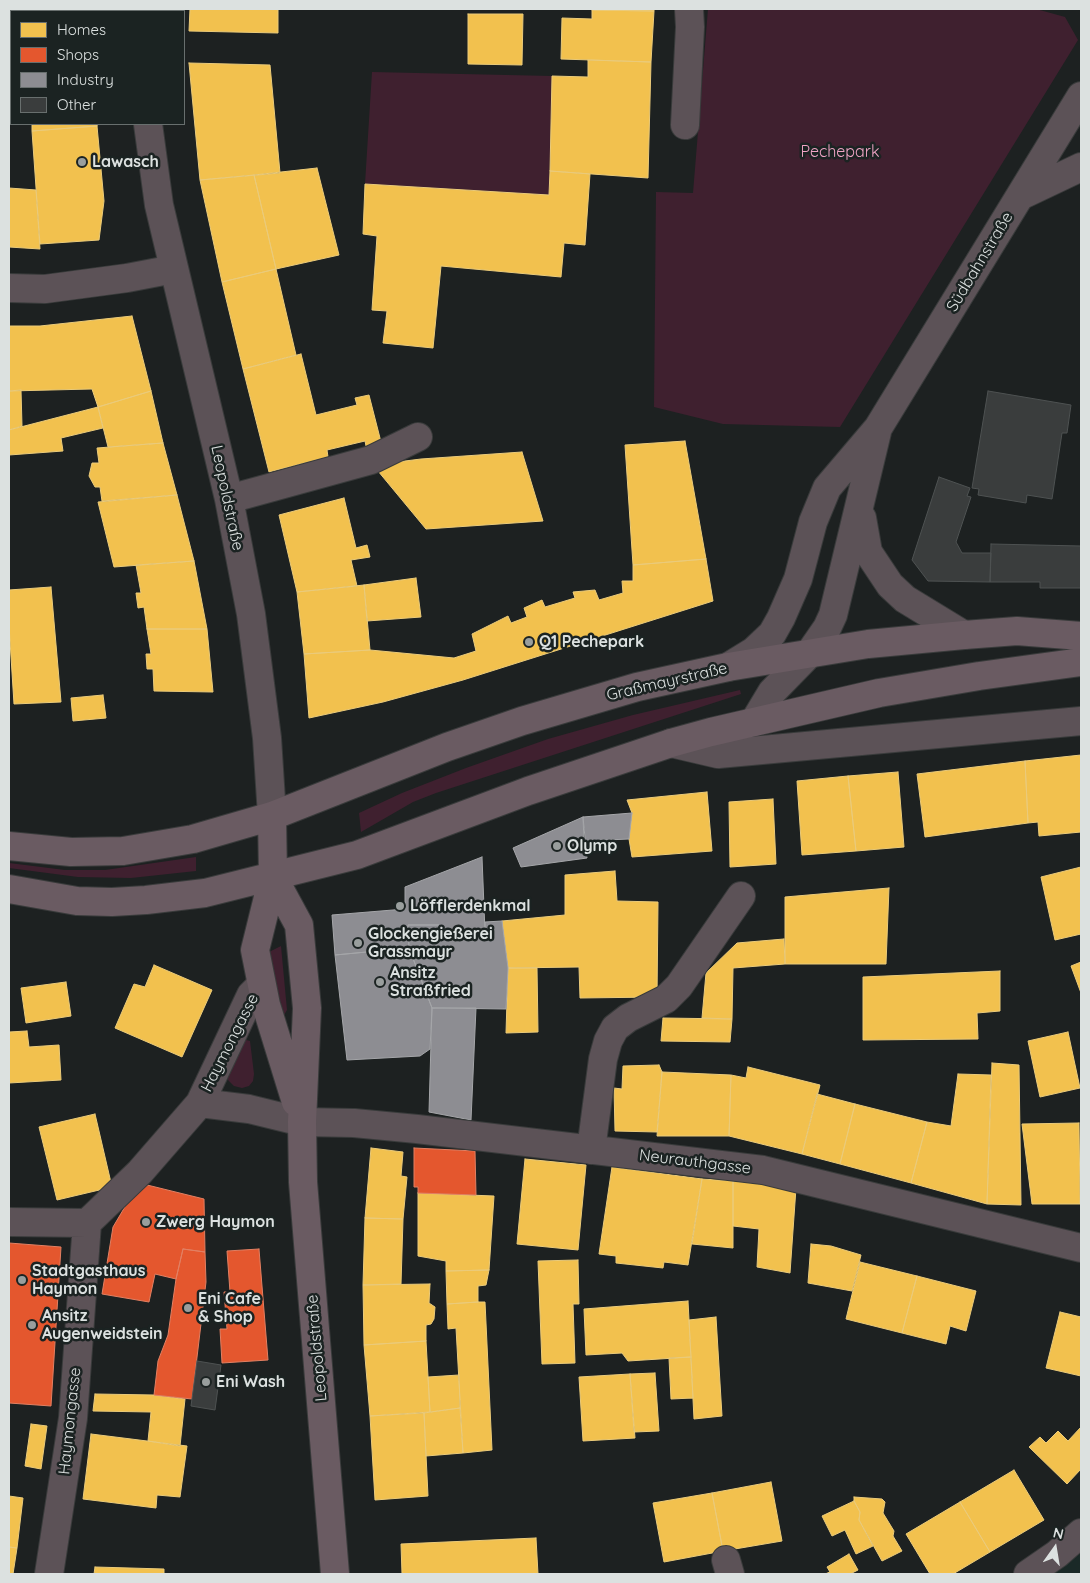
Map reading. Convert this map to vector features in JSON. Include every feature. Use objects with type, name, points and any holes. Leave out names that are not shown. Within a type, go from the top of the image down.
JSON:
[{"type":"main road","name":"Graßmayrstraße","points":[[9,846],[71,852],[123,850],[193,839],[272,816],[522,720],[637,687],[728,667],[868,644],[964,635],[1017,631],[1081,636]]},
{"type":"main road","points":[[9,889],[39,896],[77,901],[112,902],[180,897],[214,891],[357,855],[528,791],[671,743],[879,693],[979,676],[1081,662]]},
{"type":"main road","name":"Leopoldstraße","points":[[272,816],[273,877],[255,950],[261,985],[302,1122]]},
{"type":"main road","name":"Leopoldstraße","points":[[273,877],[299,925],[307,1008],[302,1122],[303,1182],[335,1574]]},
{"type":"street","points":[[684,124],[690,27],[689,9]]},
{"type":"street","name":"Südbahnstraße","points":[[878,428],[1081,96]]},
{"type":"street","name":"Leopoldstraße","points":[[148,125],[159,205],[229,499],[251,614],[266,738],[272,816]]},
{"type":"street","points":[[1020,196],[1081,167]]},
{"type":"street","points":[[9,288],[45,289],[127,278],[174,269]]},
{"type":"street","points":[[754,722],[772,692],[809,654],[827,628],[833,615],[878,428]]},
{"type":"street","points":[[728,667],[754,651],[772,634],[790,601],[798,579],[813,522],[827,488],[878,428]]},
{"type":"street","points":[[229,499],[371,460],[418,437]]},
{"type":"street","points":[[860,509],[868,552],[890,586],[905,599],[964,635]]},
{"type":"street","points":[[671,743],[718,754],[1081,721]]},
{"type":"street","points":[[591,1150],[603,1059],[608,1041],[615,1028],[628,1018],[666,999],[679,986],[741,896]]},
{"type":"street","name":"Haymongasse","points":[[49,1574],[73,1418],[86,1223],[140,1172],[200,1102],[250,995],[261,985]]},
{"type":"street","name":"Haymongasse","points":[[200,1102],[248,1109],[302,1122]]},
{"type":"street","name":"Neurauthgasse","points":[[302,1122],[354,1123],[417,1129],[763,1170],[1081,1248]]},
{"type":"street","points":[[9,1222],[86,1223]]},
{"type":"street","points":[[1028,1574],[1057,1554],[1081,1533]]},
{"type":"shaded area","points":[[1081,1553],[1081,1574],[1054,1574]]},
{"type":"green space","name":"Pechepark","points":[[708,9],[1036,9],[1065,17],[1078,40],[840,427],[723,424],[654,407],[656,192],[693,193]]},
{"type":"green space","points":[[372,72],[552,76],[549,195],[365,184]]},
{"type":"green space","points":[[740,690],[741,694],[436,793],[413,802],[361,832],[359,813],[402,793],[466,768],[548,739],[633,715]]},
{"type":"green space","points":[[196,857],[196,871],[131,878],[78,877],[9,868],[9,863],[65,870],[105,870]]},
{"type":"green space","points":[[281,946],[287,1010],[284,1015],[281,1014],[267,953]]},
{"type":"green space","points":[[242,1039],[250,1041],[254,1074],[253,1081],[249,1086],[242,1088],[234,1086],[228,1080],[227,1071]]},
{"type":"building: Homes","points":[[33,9],[93,9],[93,10]]},
{"type":"building: Homes","points":[[190,9],[278,9],[278,33],[189,31]]},
{"type":"building: Homes","points":[[654,9],[654,11],[592,10]]},
{"type":"building: Homes","points":[[592,10],[654,11],[651,62],[561,59],[562,18],[592,19]]},
{"type":"building: Homes","points":[[468,14],[523,14],[522,65],[468,64]]},
{"type":"building: Homes","points":[[588,60],[651,62],[648,178],[550,171],[552,76],[588,77]]},
{"type":"building: Homes","points":[[189,63],[270,65],[280,173],[200,180]]},
{"type":"building: Homes","points":[[9,87],[10,87],[10,118],[9,122]]},
{"type":"building: Homes","points":[[32,125],[97,125],[97,126],[32,131]]},
{"type":"building: Homes","points":[[97,126],[104,201],[99,240],[40,244],[32,131]]},
{"type":"building: Homes","points":[[317,168],[339,255],[276,269],[254,175]]},
{"type":"building: Homes","points":[[550,171],[590,174],[585,245],[564,243],[561,277],[441,266],[433,348],[383,343],[387,311],[372,310],[377,236],[363,234],[365,184],[549,195]]},
{"type":"building: Homes","points":[[254,175],[276,269],[222,282],[200,180]]},
{"type":"building: Homes","points":[[9,188],[36,190],[40,249],[9,247]]},
{"type":"building: Homes","points":[[276,269],[296,355],[243,369],[222,282]]},
{"type":"building: Homes","points":[[132,316],[151,391],[98,407],[92,389],[9,391],[9,326],[40,326]]},
{"type":"building: Homes","points":[[301,354],[316,415],[357,405],[355,398],[369,395],[381,442],[366,446],[365,441],[327,450],[328,457],[269,472],[243,369]]},
{"type":"building: Homes","points":[[21,390],[22,426],[9,430],[9,391]]},
{"type":"building: Homes","points":[[151,391],[163,443],[108,447],[98,407]]},
{"type":"building: Homes","points":[[98,407],[103,428],[61,438],[63,451],[9,455],[9,430]]},
{"type":"building: Homes","points":[[685,441],[706,559],[633,565],[625,445]]},
{"type":"building: Homes","points":[[163,443],[177,495],[102,501],[100,487],[95,487],[89,476],[92,463],[99,463],[97,448]]},
{"type":"building: Homes","points":[[522,452],[543,521],[426,529],[373,465],[421,459]]},
{"type":"building: Homes","points":[[177,495],[194,561],[114,567],[98,502]]},
{"type":"building: Homes","points":[[344,498],[356,548],[367,545],[370,557],[351,560],[357,586],[297,592],[279,515]]},
{"type":"building: Homes","name":"Q1 Pechepark","points":[[706,559],[713,601],[463,680],[383,702],[309,718],[304,654],[370,650],[454,658],[476,651],[472,634],[508,616],[511,623],[527,617],[524,608],[542,600],[545,607],[575,598],[573,592],[595,590],[599,600],[623,593],[622,581],[633,581],[633,565]]},
{"type":"building: Homes","points":[[194,561],[207,629],[147,629],[144,607],[138,608],[136,593],[141,593],[136,565]]},
{"type":"building: Homes","points":[[416,578],[421,617],[367,621],[364,585]]},
{"type":"building: Homes","points":[[364,585],[370,650],[304,654],[297,592]]},
{"type":"building: Homes","points":[[51,587],[61,702],[14,704],[9,625],[9,590]]},
{"type":"building: Homes","points":[[147,629],[207,629],[213,692],[154,691],[153,669],[147,669],[146,654],[151,654]]},
{"type":"building: Homes","points":[[103,695],[106,718],[73,721],[71,698]]},
{"type":"building: Homes","points":[[1081,755],[1081,832],[1039,836],[1038,822],[1028,823],[1025,761]]},
{"type":"building: Homes","points":[[1025,761],[1028,823],[925,837],[917,774]]},
{"type":"building: Homes","points":[[898,772],[904,847],[856,851],[848,776]]},
{"type":"building: Homes","points":[[848,776],[856,851],[802,855],[797,781]]},
{"type":"building: Homes","points":[[707,792],[712,851],[632,857],[629,839],[632,813],[627,800]]},
{"type":"building: Homes","points":[[773,799],[776,864],[730,867],[729,802]]},
{"type":"building: Homes","points":[[1081,867],[1081,934],[1055,940],[1041,877]]},
{"type":"building: Homes","points":[[615,871],[617,901],[658,902],[657,997],[580,998],[579,967],[508,968],[502,921],[565,915],[565,875]]},
{"type":"building: Homes","points":[[889,888],[886,964],[785,964],[785,897]]},
{"type":"building: Homes","points":[[784,939],[785,964],[733,968],[732,1019],[702,1018],[706,973],[737,943]]},
{"type":"building: Homes","points":[[1081,962],[1081,993],[1071,966]]},
{"type":"building: Homes","points":[[154,965],[212,990],[182,1057],[115,1028],[134,984],[145,987]]},
{"type":"building: Homes","points":[[508,968],[537,968],[538,1032],[506,1033]]},
{"type":"building: Homes","points":[[1000,971],[1000,1011],[977,1013],[978,1039],[863,1040],[863,977]]},
{"type":"building: Homes","points":[[66,982],[71,1016],[26,1023],[21,988]]},
{"type":"building: Homes","points":[[663,1018],[732,1019],[730,1042],[661,1041]]},
{"type":"building: Homes","points":[[27,1031],[29,1047],[59,1045],[61,1080],[9,1083],[9,1032]]},
{"type":"building: Homes","points":[[1068,1032],[1080,1088],[1040,1097],[1028,1041]]},
{"type":"building: Homes","points":[[992,1063],[1019,1065],[1021,1205],[987,1204]]},
{"type":"building: Homes","points":[[659,1065],[662,1072],[657,1132],[615,1131],[614,1088],[622,1089],[623,1066]]},
{"type":"building: Homes","points":[[748,1067],[820,1085],[802,1154],[729,1136],[731,1075],[746,1078]]},
{"type":"building: Homes","points":[[662,1072],[731,1075],[729,1136],[657,1136]]},
{"type":"building: Homes","points":[[958,1074],[991,1075],[987,1204],[911,1183],[927,1122],[951,1126]]},
{"type":"building: Homes","points":[[817,1094],[855,1104],[840,1164],[802,1154]]},
{"type":"building: Homes","points":[[855,1104],[927,1122],[911,1183],[840,1164]]},
{"type":"building: Homes","points":[[95,1114],[112,1187],[57,1200],[39,1127]]},
{"type":"building: Homes","points":[[1079,1123],[1080,1204],[1032,1204],[1022,1124]]},
{"type":"building: Homes","points":[[371,1148],[403,1152],[401,1176],[407,1177],[403,1219],[365,1218]]},
{"type":"building: Homes","points":[[525,1159],[586,1165],[578,1250],[517,1244]]},
{"type":"building: Homes","points":[[612,1167],[702,1179],[688,1265],[664,1262],[663,1268],[616,1263],[616,1256],[599,1254]]},
{"type":"building: Homes","points":[[702,1179],[733,1181],[733,1248],[692,1244]]},
{"type":"building: Homes","points":[[733,1181],[796,1188],[790,1273],[757,1267],[759,1229],[733,1226]]},
{"type":"building: Homes","points":[[418,1193],[494,1196],[489,1270],[446,1271],[446,1261],[418,1256]]},
{"type":"building: Homes","points":[[365,1218],[403,1219],[401,1284],[363,1285]]},
{"type":"building: Homes","points":[[811,1244],[831,1246],[861,1255],[852,1291],[808,1283]]},
{"type":"building: Homes","points":[[578,1260],[579,1304],[573,1304],[575,1363],[542,1364],[538,1261]]},
{"type":"building: Homes","points":[[860,1262],[917,1276],[902,1333],[846,1319]]},
{"type":"building: Homes","points":[[489,1270],[486,1285],[478,1286],[478,1302],[447,1304],[446,1271]]},
{"type":"building: Homes","points":[[917,1276],[976,1291],[966,1331],[950,1326],[946,1344],[902,1333]]},
{"type":"building: Homes","points":[[430,1284],[429,1303],[435,1307],[434,1319],[431,1324],[426,1325],[426,1341],[364,1345],[363,1285]]},
{"type":"building: Homes","points":[[688,1301],[691,1357],[628,1361],[622,1353],[586,1355],[584,1309]]},
{"type":"building: Homes","points":[[485,1302],[492,1450],[463,1453],[456,1328],[448,1329],[447,1304]]},
{"type":"building: Homes","points":[[1060,1312],[1081,1317],[1081,1376],[1046,1368]]},
{"type":"building: Homes","points":[[716,1317],[722,1416],[694,1419],[689,1320]]},
{"type":"building: Homes","points":[[426,1341],[430,1412],[370,1416],[364,1345]]},
{"type":"building: Homes","points":[[691,1357],[693,1398],[671,1399],[669,1358]]},
{"type":"building: Homes","points":[[655,1373],[659,1431],[634,1432],[630,1374]]},
{"type":"building: Homes","points":[[630,1374],[635,1438],[583,1441],[579,1377]]},
{"type":"building: Homes","points":[[459,1375],[460,1408],[430,1412],[428,1377]]},
{"type":"building: Homes","points":[[95,1394],[154,1395],[185,1399],[180,1446],[148,1441],[151,1412],[93,1411]]},
{"type":"building: Homes","points":[[460,1408],[463,1453],[426,1456],[424,1413]]},
{"type":"building: Homes","points":[[424,1413],[428,1496],[375,1500],[370,1416]]},
{"type":"building: Homes","points":[[31,1424],[47,1426],[41,1469],[25,1466]]},
{"type":"building: Homes","points":[[1081,1427],[1081,1469],[1067,1484],[1029,1447],[1040,1437],[1046,1443],[1058,1431],[1068,1441]]},
{"type":"building: Homes","points":[[91,1434],[187,1446],[180,1497],[157,1495],[156,1508],[83,1499]]},
{"type":"building: Homes","points":[[1014,1470],[1044,1520],[990,1552],[960,1502]]},
{"type":"building: Homes","points":[[771,1482],[782,1541],[723,1551],[712,1493]]},
{"type":"building: Homes","points":[[712,1493],[723,1551],[664,1562],[653,1503]]},
{"type":"building: Homes","points":[[9,1496],[23,1498],[17,1548],[9,1547]]},
{"type":"building: Homes","points":[[854,1497],[882,1499],[885,1502],[883,1513],[894,1531],[893,1536],[902,1551],[882,1561],[859,1520],[860,1512]]},
{"type":"building: Homes","points":[[854,1501],[860,1512],[859,1520],[873,1546],[856,1554],[845,1530],[832,1536],[822,1516]]},
{"type":"building: Homes","points":[[960,1502],[990,1552],[953,1574],[930,1574],[906,1534]]},
{"type":"building: Homes","points":[[536,1538],[538,1574],[402,1574],[401,1544]]},
{"type":"building: Homes","points":[[9,1547],[17,1548],[13,1574],[9,1574]]},
{"type":"building: Homes","points":[[849,1554],[858,1570],[853,1574],[825,1574],[830,1572],[827,1567]]},
{"type":"building: Homes","points":[[95,1567],[164,1569],[164,1574],[94,1574]]},
{"type":"building: Shops","points":[[414,1148],[475,1151],[476,1195],[418,1193],[418,1187],[414,1187]]},
{"type":"building: Shops","points":[[139,1183],[204,1199],[205,1252],[183,1249],[176,1279],[155,1274],[149,1302],[102,1294],[113,1227]]},
{"type":"building: Shops","name":"Ansitz Augenweidstein","points":[[9,1243],[61,1247],[51,1406],[9,1403]]},
{"type":"building: Shops","name":"Eni Cafe & Shop","points":[[183,1249],[205,1252],[206,1282],[192,1399],[154,1395],[158,1361],[168,1335],[176,1279]]},
{"type":"building: Shops","points":[[259,1249],[268,1360],[222,1363],[220,1329],[227,1329],[224,1292],[230,1292],[227,1251]]},
{"type":"building: Industry","points":[[632,813],[629,839],[584,841],[583,817]]},
{"type":"building: Industry","points":[[583,817],[587,858],[521,867],[513,848]]},
{"type":"building: Industry","points":[[482,857],[485,932],[438,932],[439,925],[408,925],[409,948],[335,955],[332,915],[405,909],[405,887]]},
{"type":"building: Industry","points":[[502,921],[508,968],[506,1009],[432,1008],[409,948],[408,925],[439,925],[438,932],[485,932],[485,922]]},
{"type":"building: Industry","name":"Ansitz Straßfried","points":[[409,948],[432,1008],[430,1049],[420,1056],[347,1060],[335,955]]},
{"type":"building: Industry","points":[[432,1008],[476,1008],[471,1120],[429,1112]]},
{"type":"building: Other","points":[[988,391],[1071,405],[1067,433],[1062,433],[1052,499],[1027,495],[1026,503],[978,495],[979,489],[972,488]]},
{"type":"building: Other","points":[[939,477],[970,488],[967,496],[971,497],[956,542],[962,553],[991,553],[990,582],[928,581],[912,560]]},
{"type":"building: Other","points":[[991,544],[1081,546],[1081,588],[1040,588],[1040,582],[990,582]]},
{"type":"building: Other","name":"Eni Wash","points":[[197,1361],[221,1365],[215,1410],[191,1406]]},
{"type":"place","name":"Lawasch","points":[[82,162]]},
{"type":"place","name":"Q1 Pechepark","points":[[529,642]]},
{"type":"place","name":"Olymp","points":[[557,846]]},
{"type":"place","name":"Löfflerdenkmal","points":[[400,906]]},
{"type":"place","name":"Glockengießerei Grassmayr","points":[[358,943]]},
{"type":"place","name":"Ansitz Straßfried","points":[[380,982]]},
{"type":"place","name":"Zwerg Haymon","points":[[146,1222]]},
{"type":"place","name":"Stadtgasthaus Haymon","points":[[22,1280]]},
{"type":"place","name":"Eni Cafe & Shop","points":[[188,1308]]},
{"type":"place","name":"Ansitz Augenweidstein","points":[[32,1325]]},
{"type":"place","name":"Eni Wash","points":[[206,1382]]}]
